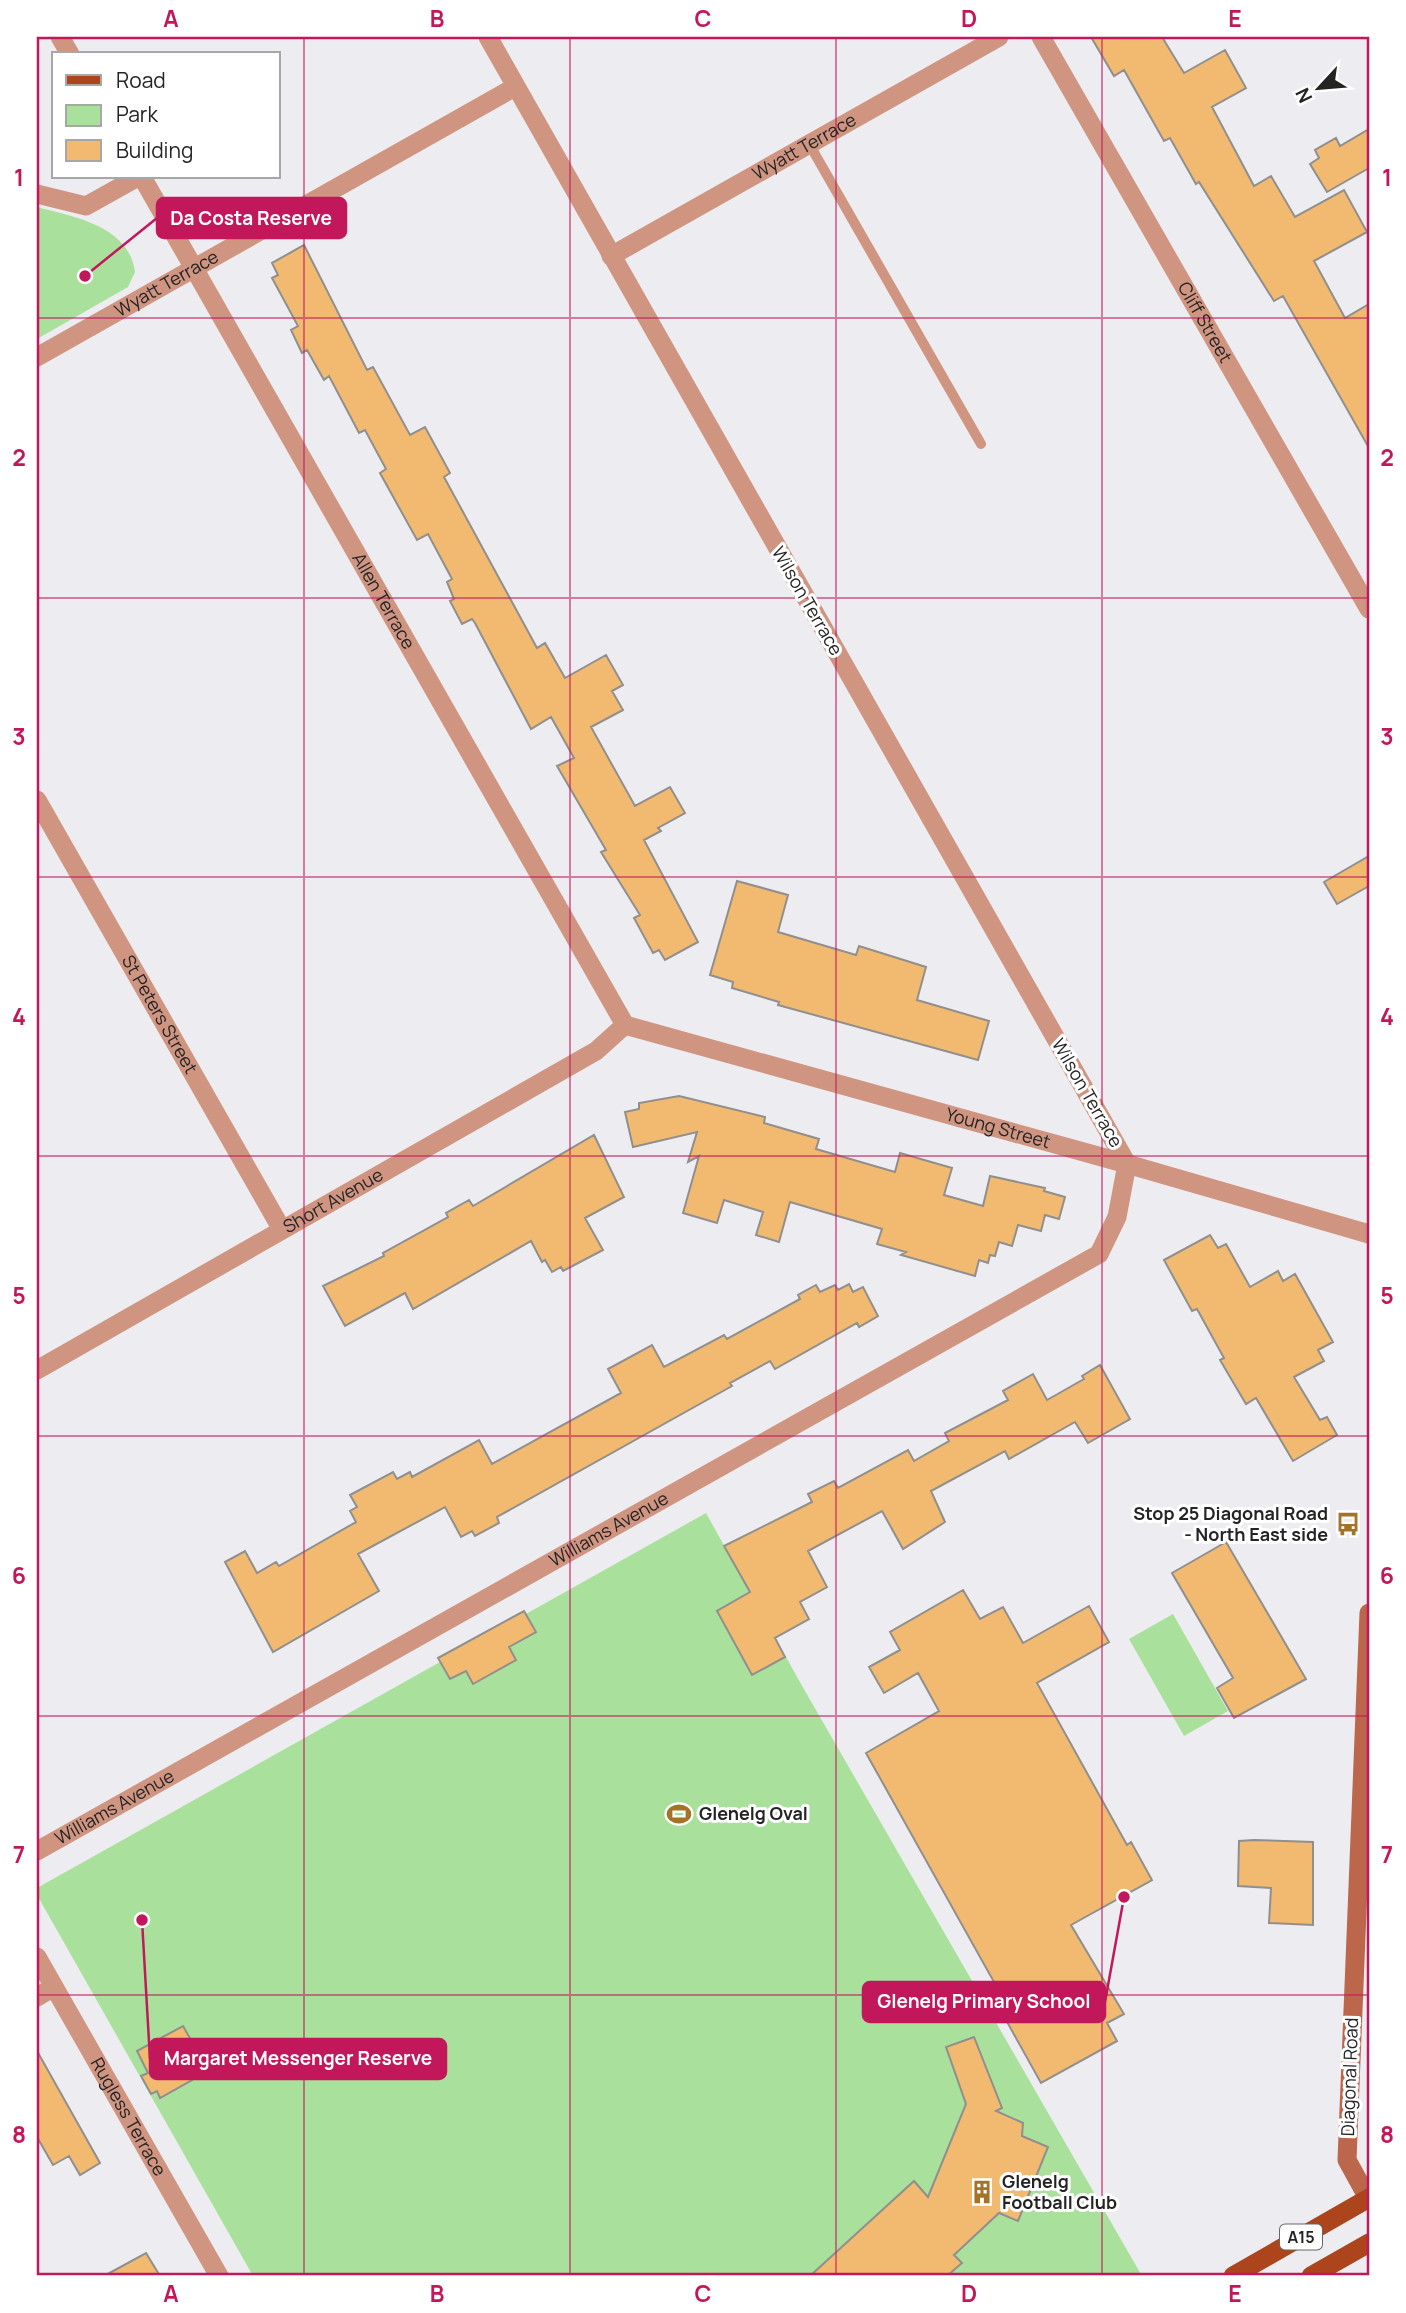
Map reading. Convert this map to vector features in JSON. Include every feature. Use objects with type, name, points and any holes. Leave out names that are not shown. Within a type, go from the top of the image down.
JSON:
[{"type":"main road","name":"Diagonal Road","points":[[1369,1613],[1347,2160],[1369,2199]]},
{"type":"main road","name":"A15","points":[[1233,2276],[1369,2199]]},
{"type":"main road","name":"A15","points":[[1311,2276],[1369,2244]]},
{"type":"street","points":[[60,37],[70,52]]},
{"type":"street","name":"Wilson Terrace","points":[[488,37],[1127,1164]]},
{"type":"street","name":"Wyatt Terrace","points":[[611,256],[808,142],[999,37]]},
{"type":"street","name":"Cliff Street","points":[[1041,37],[1369,609]]},
{"type":"street","name":"Wyatt Terrace","points":[[37,357],[516,87]]},
{"type":"street","points":[[37,194],[86,206],[138,178]]},
{"type":"street","name":"Allen Terrace","points":[[141,178],[625,1025]]},
{"type":"street","name":"St Peters Street","points":[[37,800],[281,1228]]},
{"type":"street","name":"Young Street","points":[[625,1025],[1369,1234]]},
{"type":"street","name":"Short Avenue","points":[[37,1370],[281,1228],[596,1051],[625,1025]]},
{"type":"street","name":"Williams Avenue","points":[[37,1851],[1099,1254],[1117,1217],[1127,1164]]},
{"type":"street","name":"Rugless Terrace","points":[[37,1957],[45,1992],[219,2276]]},
{"type":"lane","points":[[808,142],[981,444]]},
{"type":"green space","points":[[37,207],[83,220],[111,234],[131,256],[135,272],[128,287],[37,339]]},
{"type":"green space","name":"Glenelg Oval","points":[[706,1513],[801,1684],[1142,2276],[253,2276],[37,1895],[37,1888]]},
{"type":"green space","points":[[1173,1614],[1228,1711],[1184,1736],[1129,1639]]},
{"type":"building","points":[[1091,37],[1162,37],[1184,73],[1225,50],[1246,88],[1212,107],[1254,186],[1271,176],[1295,217],[1344,190],[1367,232],[1314,261],[1345,318],[1369,304],[1369,448],[1283,296],[1274,301],[1199,182],[1196,184],[1170,138],[1164,141],[1124,70],[1114,76]]},
{"type":"building","points":[[1369,129],[1369,168],[1327,192],[1310,164],[1319,158],[1315,150],[1336,138],[1340,146]]},
{"type":"building","points":[[304,245],[367,370],[373,367],[410,435],[425,427],[450,473],[444,477],[537,648],[545,643],[565,678],[606,655],[623,685],[612,691],[623,710],[591,727],[635,806],[670,787],[685,813],[658,828],[661,831],[644,840],[698,942],[665,960],[659,950],[653,953],[634,918],[640,915],[601,852],[606,850],[557,766],[574,758],[551,717],[531,729],[475,623],[472,619],[462,624],[450,601],[454,599],[447,582],[452,579],[428,534],[417,540],[380,473],[386,469],[365,430],[359,433],[329,376],[324,380],[307,350],[302,353],[291,330],[298,326],[272,278],[278,275],[272,263]]},
{"type":"building","points":[[1369,856],[1369,886],[1337,904],[1324,882]]},
{"type":"building","points":[[737,881],[788,895],[778,932],[856,955],[859,946],[926,967],[917,1000],[989,1021],[978,1060],[778,1005],[779,1002],[732,988],[733,982],[710,975]]},
{"type":"building","points":[[679,1096],[765,1117],[764,1123],[819,1139],[816,1149],[895,1172],[900,1153],[952,1168],[944,1195],[983,1206],[990,1176],[1045,1188],[1044,1191],[1065,1197],[1059,1219],[1045,1215],[1041,1231],[1018,1225],[1012,1246],[999,1242],[995,1256],[990,1255],[988,1263],[979,1260],[975,1276],[901,1255],[906,1252],[877,1244],[882,1229],[790,1202],[779,1242],[756,1235],[763,1212],[724,1200],[717,1223],[683,1213],[699,1156],[688,1162],[697,1132],[633,1147],[625,1112],[639,1109],[639,1103]]},
{"type":"building","points":[[594,1135],[624,1197],[585,1218],[603,1250],[563,1271],[561,1267],[552,1272],[545,1260],[542,1262],[531,1241],[413,1309],[405,1293],[345,1326],[323,1286],[384,1256],[383,1253],[448,1217],[446,1213],[469,1200],[473,1206]]},
{"type":"building","points":[[1210,1235],[1218,1248],[1226,1244],[1250,1287],[1278,1271],[1283,1281],[1295,1274],[1333,1342],[1318,1350],[1324,1361],[1294,1377],[1320,1420],[1327,1417],[1337,1435],[1293,1461],[1256,1398],[1246,1404],[1220,1360],[1224,1358],[1197,1309],[1192,1311],[1164,1260]]},
{"type":"building","points":[[849,1284],[853,1292],[863,1287],[878,1316],[859,1327],[857,1323],[775,1369],[770,1361],[730,1383],[732,1386],[497,1517],[499,1523],[475,1536],[472,1531],[461,1537],[445,1507],[358,1554],[379,1591],[273,1652],[225,1562],[245,1551],[257,1573],[276,1562],[279,1566],[356,1522],[350,1511],[357,1507],[350,1495],[393,1472],[397,1479],[410,1472],[412,1477],[479,1440],[492,1464],[621,1393],[608,1369],[652,1345],[664,1367],[724,1335],[727,1339],[800,1299],[798,1295],[816,1285],[820,1292],[835,1285],[838,1290]]},
{"type":"building","points":[[1100,1365],[1130,1419],[1088,1443],[1075,1422],[1009,1459],[1005,1451],[931,1491],[945,1522],[903,1549],[882,1511],[808,1551],[827,1587],[800,1602],[809,1619],[775,1638],[785,1657],[752,1675],[717,1611],[750,1592],[724,1546],[812,1502],[808,1494],[834,1481],[838,1488],[908,1450],[914,1461],[949,1441],[945,1433],[1008,1400],[1003,1391],[1033,1374],[1047,1400],[1084,1379],[1082,1376]]},
{"type":"building","points":[[1226,1542],[1306,1679],[1234,1718],[1217,1688],[1233,1678],[1172,1573]]},
{"type":"building","points":[[963,1590],[980,1619],[1003,1607],[1023,1643],[1089,1606],[1109,1642],[1037,1683],[1127,1845],[1131,1842],[1152,1880],[1071,1925],[1124,2014],[1107,2023],[1117,2041],[1041,2083],[1006,2020],[1013,2016],[866,1753],[939,1711],[918,1673],[884,1693],[869,1667],[900,1650],[890,1632]]},
{"type":"building","points":[[524,1611],[536,1632],[509,1647],[516,1660],[473,1684],[466,1671],[450,1679],[438,1658]]},
{"type":"building","points":[[1239,1841],[1313,1842],[1313,1925],[1269,1923],[1271,1888],[1238,1886]]},
{"type":"building","points":[[183,2026],[195,2047],[186,2052],[196,2070],[189,2074],[192,2080],[160,2098],[157,2091],[151,2094],[141,2076],[148,2073],[137,2051]]},
{"type":"building","name":"Glenelg Football Club","points":[[974,2037],[1002,2108],[996,2111],[1023,2123],[1022,2136],[1048,2147],[1018,2221],[999,2213],[954,2255],[962,2263],[947,2276],[810,2276],[914,2181],[928,2197],[966,2104],[946,2047]]},
{"type":"building","points":[[37,2051],[100,2163],[80,2175],[69,2156],[53,2165],[37,2137]]},
{"type":"building","points":[[146,2253],[160,2276],[104,2276]]},
{"type":"place","name":"Da Costa Reserve","points":[[85,276]]},
{"type":"place","name":"Stop 25 Diagonal Road - North East side","points":[[1348,1524]]},
{"type":"place","name":"Glenelg Oval","points":[[679,1814]]},
{"type":"place","name":"Glenelg Primary School","points":[[1124,1897]]},
{"type":"place","name":"Margaret Messenger Reserve","points":[[142,1920]]},
{"type":"place","name":"Glenelg Football Club","points":[[982,2192]]}]
